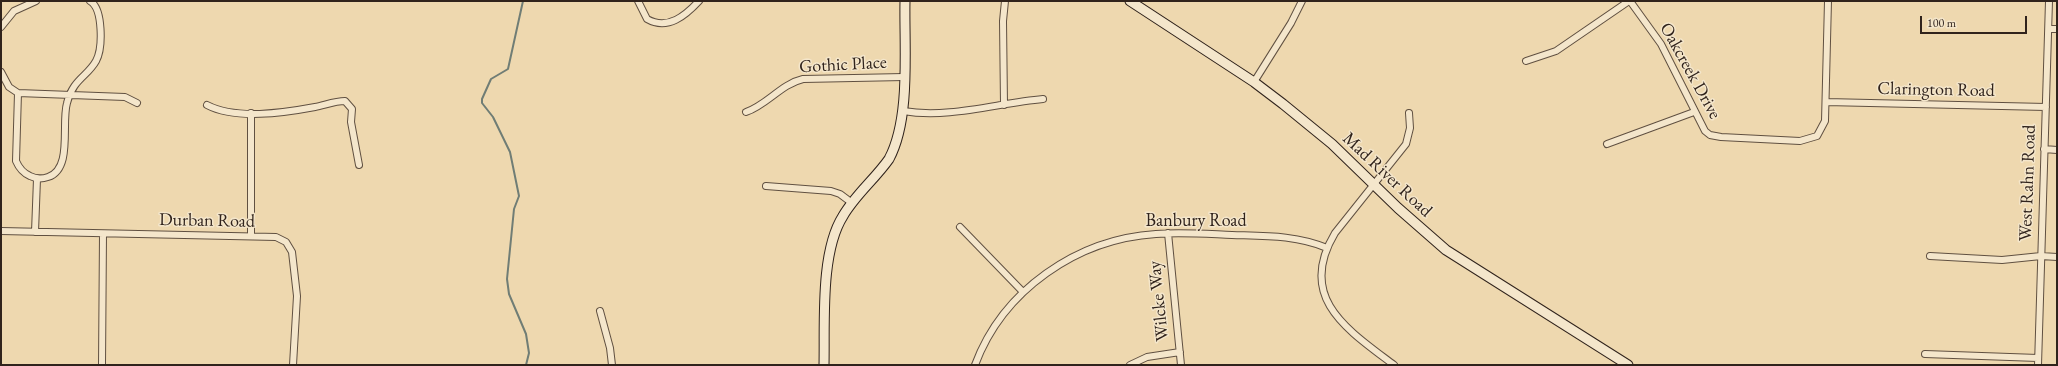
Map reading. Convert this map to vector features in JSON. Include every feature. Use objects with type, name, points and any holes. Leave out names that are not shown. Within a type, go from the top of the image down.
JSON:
[{"type":"street","points":[[1,27],[14,11],[36,1]]},
{"type":"street","points":[[18,93],[16,161],[21,170],[37,179],[53,175],[58,171],[63,162],[65,115],[70,95],[75,84],[97,58],[100,30],[99,15],[96,6],[90,1]]},
{"type":"street","points":[[638,1],[648,19],[663,24],[677,20],[699,1]]},
{"type":"street","points":[[824,365],[825,306],[829,256],[837,227],[852,203],[889,159],[898,138],[902,111],[904,77],[904,1]]},
{"type":"street","points":[[1004,105],[1003,36],[1005,1]]},
{"type":"street","name":"Mad River Road","points":[[1130,1],[1254,82],[1332,144],[1422,230],[1446,250],[1628,365]]},
{"type":"street","points":[[1254,82],[1288,28],[1302,1]]},
{"type":"street","points":[[1526,61],[1556,51],[1630,1]]},
{"type":"street","name":"Oakcreek Drive","points":[[1630,1],[1661,44],[1694,112],[1705,131],[1715,137],[1800,141],[1811,139],[1820,133],[1825,121],[1826,102]]},
{"type":"street","points":[[1826,102],[1828,1]]},
{"type":"street","name":"West Rahn Road","points":[[2038,362],[2049,1]]},
{"type":"street","points":[[2049,16],[2057,16]]},
{"type":"street","points":[[2049,29],[2057,29]]},
{"type":"street","points":[[1,72],[9,87],[18,93],[125,97],[137,103]]},
{"type":"street","name":"Gothic Place","points":[[746,112],[763,104],[789,84],[803,79],[904,77]]},
{"type":"street","points":[[902,111],[917,112],[966,110],[1043,99]]},
{"type":"street","points":[[206,105],[224,112],[251,113],[303,109],[345,102],[352,109],[351,122],[359,165]]},
{"type":"street","name":"Clarington Road","points":[[1826,102],[2046,108]]},
{"type":"street","points":[[1607,144],[1694,112]]},
{"type":"street","points":[[251,113],[251,236]]},
{"type":"street","points":[[1394,365],[1353,334],[1333,313],[1326,298],[1323,282],[1324,263],[1327,248],[1335,233],[1406,144],[1410,128],[1409,113]]},
{"type":"street","points":[[2044,149],[2057,150]]},
{"type":"street","points":[[35,232],[37,179]]},
{"type":"street","points":[[766,186],[831,191],[840,194],[852,203]]},
{"type":"street","points":[[960,227],[1023,292]]},
{"type":"street","name":"Durban Road","points":[[1,232],[251,236],[281,239],[289,246],[292,252],[297,296],[293,365]]},
{"type":"street","name":"Banbury Road","points":[[975,365],[984,343],[1023,292],[1059,265],[1097,246],[1133,237],[1168,233],[1284,237],[1310,241],[1327,248]]},
{"type":"street","name":"Wilcke Way","points":[[1168,233],[1181,365]]},
{"type":"street","points":[[102,365],[103,234]]},
{"type":"street","points":[[1930,256],[2002,260],[2041,256],[2057,257]]},
{"type":"street","points":[[600,311],[610,348],[612,365]]},
{"type":"street","points":[[1130,365],[1147,357],[1180,352]]},
{"type":"street","points":[[1925,354],[2038,362]]},
{"type":"waterway","points":[[523,1],[508,69],[491,79],[482,99],[482,103],[493,117],[510,152],[519,196],[514,209],[507,279],[509,294],[526,334],[529,353],[526,365]]}]
